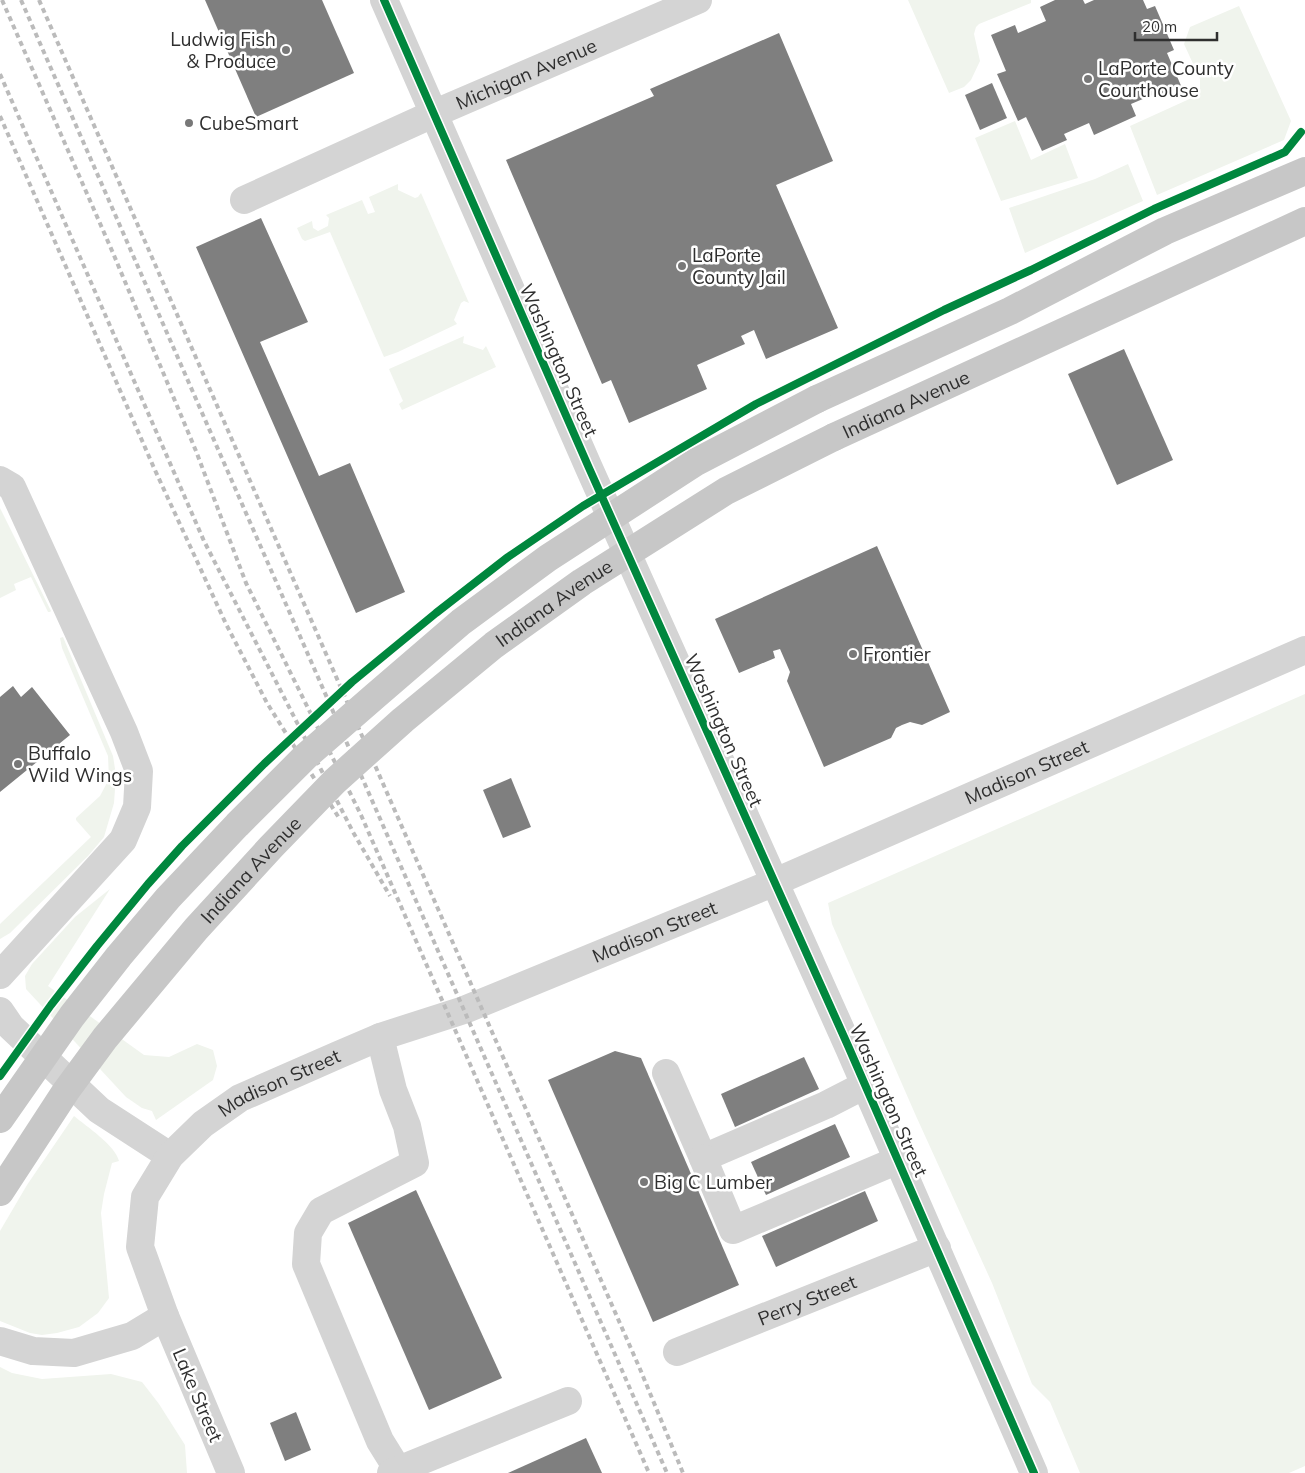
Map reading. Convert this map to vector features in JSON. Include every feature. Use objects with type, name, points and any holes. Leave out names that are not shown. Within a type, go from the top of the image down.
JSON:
[{"type":"main road","name":"Indiana Avenue","points":[[0,1119],[72,1016],[119,956],[168,898],[237,825],[306,756],[374,696],[461,622],[548,558],[696,462],[817,399],[1010,311],[1165,231],[1305,171]]},
{"type":"main road","name":"Indiana Avenue","points":[[0,1192],[51,1114],[105,1038],[196,928],[270,847],[335,781],[403,720],[494,645],[582,582],[726,491],[834,437],[1305,221]]},
{"type":"street","name":"Washington Street","points":[[384,0],[589,468],[937,1248],[1034,1473]]},
{"type":"street","name":"Michigan Avenue","points":[[244,200],[433,114],[698,0]]},
{"type":"street","points":[[0,480],[12,487],[124,732],[139,770],[137,808],[123,840],[0,975]]},
{"type":"street","name":"Madison Street","points":[[165,1316],[140,1247],[145,1197],[170,1156],[203,1124],[240,1098],[380,1037],[464,1010],[775,882],[1305,650]]},
{"type":"street","points":[[0,1011],[11,1027],[99,1110],[170,1156]]},
{"type":"street","points":[[380,1037],[393,1090],[407,1126],[414,1163],[321,1211],[308,1232],[306,1264],[394,1472],[568,1401]]},
{"type":"street","points":[[666,1073],[733,1230],[898,1160]]},
{"type":"street","points":[[703,1158],[819,1109],[865,1085]]},
{"type":"street","name":"Perry Street","points":[[676,1352],[937,1248]]},
{"type":"street","points":[[0,1341],[33,1351],[74,1353],[132,1336],[165,1316]]},
{"type":"street","name":"Lake Street","points":[[165,1316],[231,1473]]},
{"type":"shaded area","points":[[908,0],[1031,0],[1031,3],[979,24],[976,27],[974,34],[980,61],[971,80],[964,87],[949,93]]},
{"type":"shaded area","points":[[1239,6],[1291,121],[1284,140],[1157,195],[1130,126],[1196,96],[1200,90],[1200,79],[1184,44],[1190,27]]},
{"type":"shaded area","points":[[1015,121],[1031,160],[1065,144],[1078,178],[1001,201],[975,138]]},
{"type":"shaded area","points":[[1128,164],[1143,201],[1025,253],[1009,208],[1095,179]]},
{"type":"shaded area","points":[[398,184],[398,190],[415,198],[421,193],[469,303],[464,301],[461,303],[454,320],[457,324],[384,357],[330,232],[305,241],[302,239],[297,228],[312,221],[313,228],[318,231],[328,226],[329,218],[326,215],[362,200],[368,214],[375,212],[369,197]]},
{"type":"shaded area","points":[[464,336],[463,343],[483,350],[486,346],[496,367],[402,410],[399,404],[403,401],[389,369]]},
{"type":"shaded area","points":[[0,508],[50,612],[48,612],[31,577],[14,584],[16,590],[0,598]]},
{"type":"shaded area","points":[[63,637],[113,756],[116,775],[114,803],[104,837],[88,856],[10,933],[0,939],[0,924],[91,837],[76,818],[100,796],[109,779],[108,756],[62,648],[60,638]]},
{"type":"shaded area","points":[[1305,694],[1305,1466],[1289,1473],[1080,1473],[1050,1402],[1032,1384],[992,1283],[832,924],[828,903]]},
{"type":"shaded area","points":[[110,889],[48,986],[144,1055],[169,1057],[197,1044],[213,1050],[217,1066],[213,1080],[156,1120],[152,1111],[142,1108],[126,1097],[26,989],[25,976],[32,964],[75,917]]},
{"type":"shaded area","points":[[74,1116],[107,1143],[117,1155],[119,1161],[112,1163],[101,1213],[109,1298],[98,1313],[79,1327],[42,1335],[30,1333],[0,1321],[0,1231],[27,1185]]},
{"type":"shaded area","points":[[0,1367],[12,1373],[42,1379],[111,1374],[142,1382],[159,1404],[185,1445],[187,1473],[0,1473]]},
{"type":"building","points":[[205,0],[322,0],[354,73],[256,117]]},
{"type":"building","name":"LaPorte County Courthouse","points":[[1055,0],[1083,0],[1085,4],[1094,0],[1143,0],[1147,9],[1155,6],[1174,50],[1167,53],[1182,88],[1159,98],[1157,93],[1131,104],[1136,116],[1094,135],[1089,123],[1064,134],[1067,140],[1042,151],[1026,117],[1018,121],[997,74],[1006,71],[991,35],[1015,25],[1018,33],[1046,21],[1040,7]]},
{"type":"building","name":"LaPorte County Jail","points":[[779,33],[833,161],[776,185],[838,328],[766,359],[754,330],[741,336],[745,344],[697,365],[707,389],[629,423],[611,380],[602,384],[506,160],[654,96],[650,89]]},
{"type":"building","points":[[992,83],[1007,118],[980,130],[965,95]]},
{"type":"building","points":[[261,218],[308,322],[260,342],[319,476],[350,463],[405,592],[356,613],[196,247]]},
{"type":"building","points":[[1124,349],[1173,460],[1117,485],[1068,374]]},
{"type":"building","name":"Frontier","points":[[877,546],[950,712],[922,725],[910,722],[902,725],[896,728],[891,738],[824,767],[787,681],[790,672],[780,649],[773,651],[775,658],[739,673],[715,619]]},
{"type":"building","name":"Buffalo Wild Wings","points":[[13,686],[21,697],[32,687],[70,735],[0,792],[0,697]]},
{"type":"building","points":[[511,778],[531,827],[503,838],[483,790]]},
{"type":"building","name":"Big C Lumber","points":[[615,1051],[641,1058],[739,1285],[653,1322],[548,1080]]},
{"type":"building","points":[[804,1057],[819,1089],[735,1127],[721,1094]]},
{"type":"building","points":[[835,1124],[850,1157],[766,1195],[751,1162]]},
{"type":"building","points":[[416,1190],[502,1378],[429,1410],[348,1223]]},
{"type":"building","points":[[865,1191],[878,1221],[776,1267],[762,1236]]},
{"type":"building","points":[[296,1412],[311,1450],[285,1461],[270,1423]]},
{"type":"building","points":[[586,1438],[602,1473],[508,1473]]},
{"type":"railway","points":[[2,0],[113,253],[196,451],[246,583],[361,815],[649,1473]]},
{"type":"railway","points":[[21,0],[667,1473]]},
{"type":"railway","points":[[39,0],[640,1369],[683,1473]]},
{"type":"railway","points":[[0,74],[204,541],[353,832],[390,896]]},
{"type":"railway","points":[[0,116],[154,468],[226,624],[267,703],[339,818]]},
{"type":"cycle path","points":[[384,0],[589,468],[849,1048],[1034,1473]]},
{"type":"cycle path","points":[[0,1076],[51,1005],[97,946],[182,846],[264,764],[352,682],[508,557],[583,506],[756,404],[944,310],[1031,270],[1154,209],[1285,152],[1301,132]]},
{"type":"place","name":"Ludwig Fish & Produce","points":[[286,50]]},
{"type":"place","name":"LaPorte County Courthouse","points":[[1088,79]]},
{"type":"place","name":"CubeSmart","points":[[189,123]]},
{"type":"place","name":"LaPorte County Jail","points":[[682,266]]},
{"type":"place","name":"Frontier","points":[[853,654]]},
{"type":"place","name":"Buffalo Wild Wings","points":[[18,764]]},
{"type":"place","name":"Big C Lumber","points":[[644,1182]]}]
